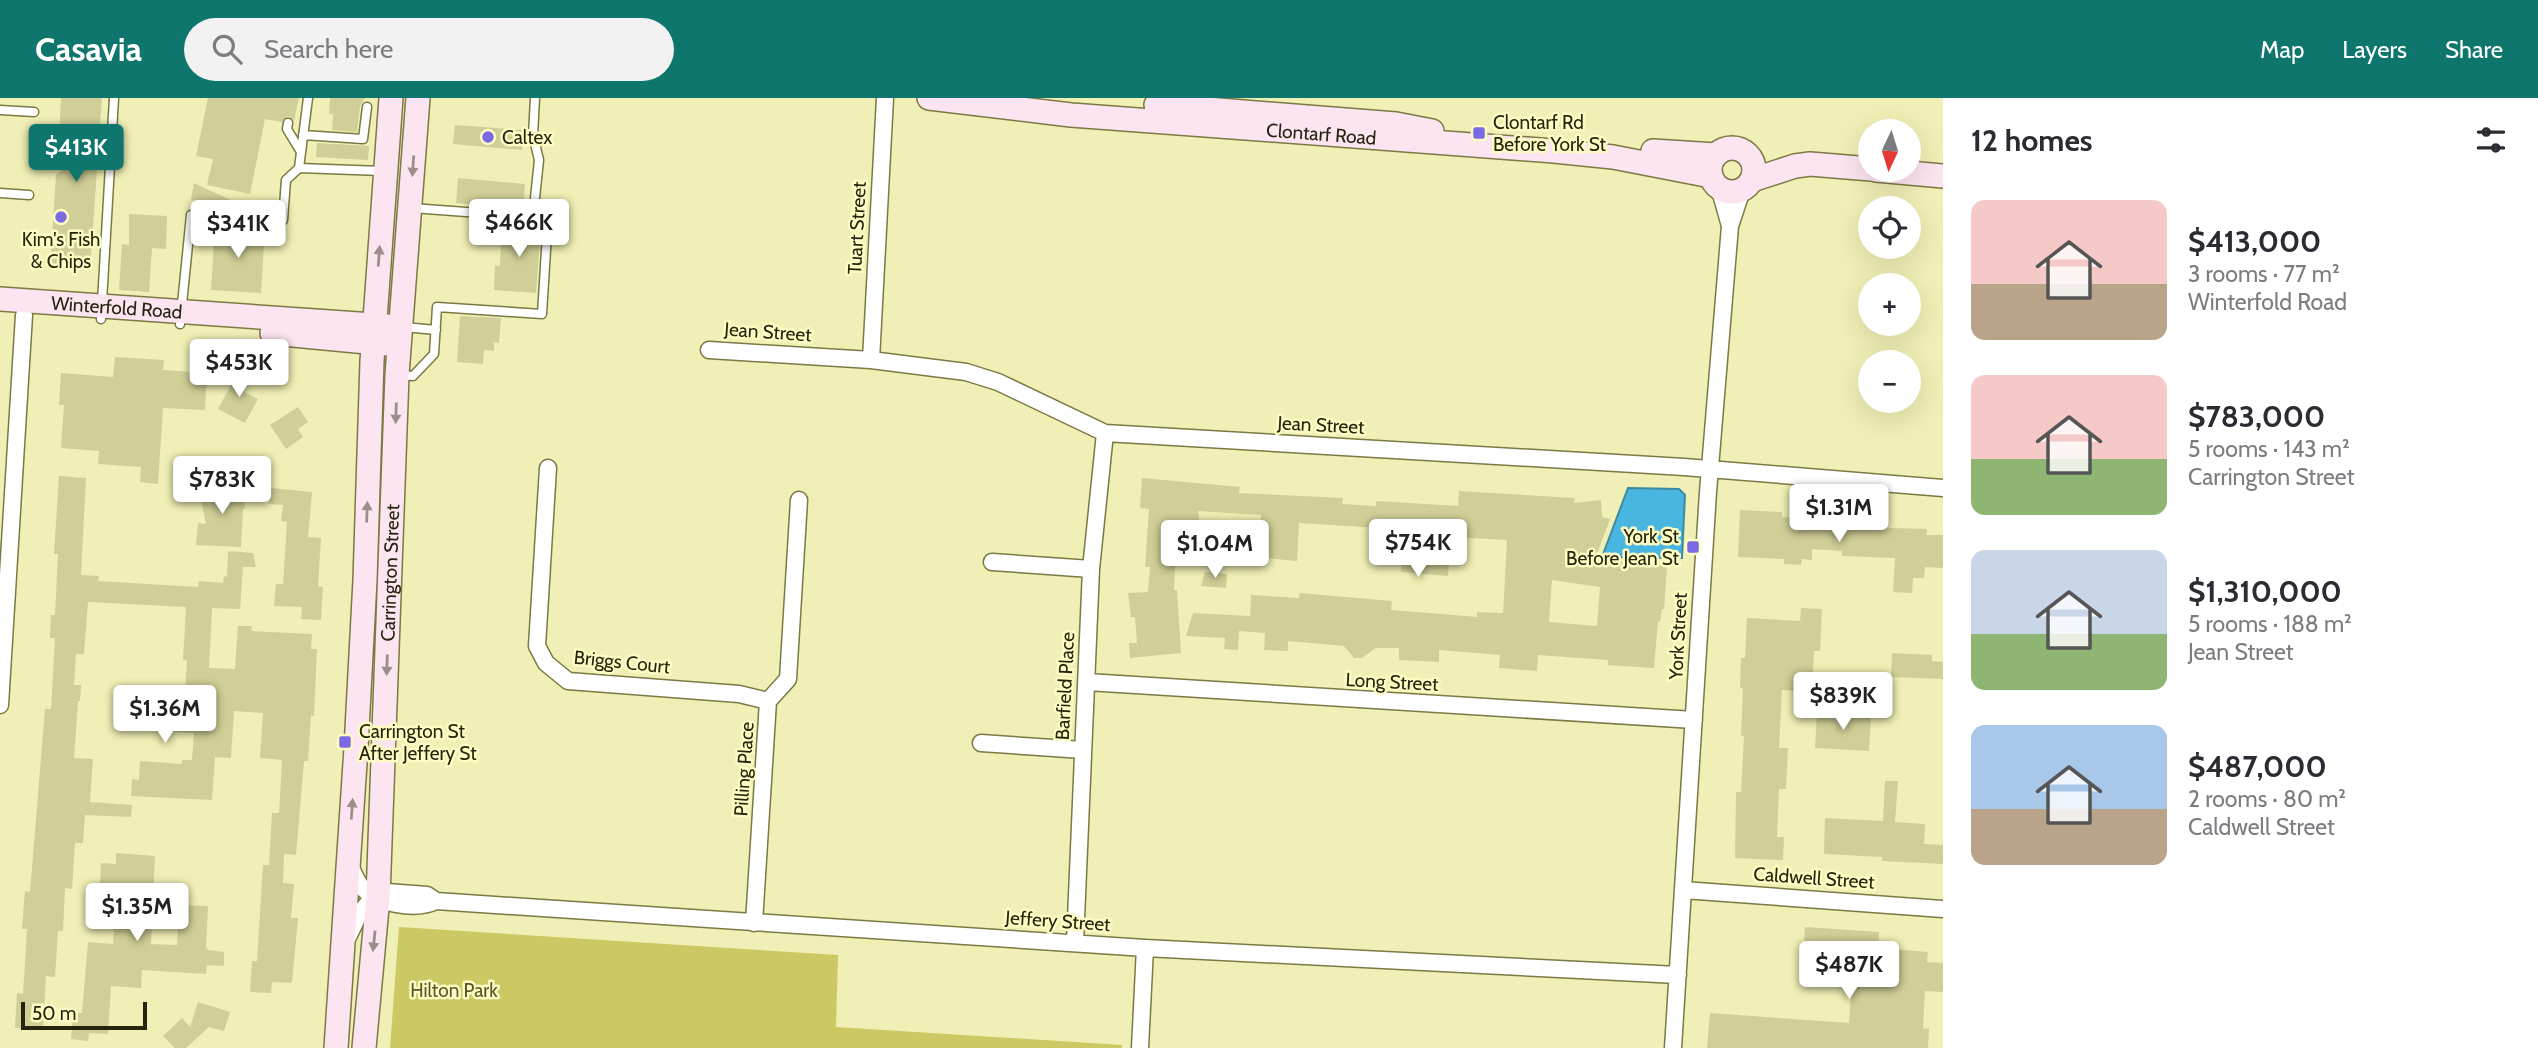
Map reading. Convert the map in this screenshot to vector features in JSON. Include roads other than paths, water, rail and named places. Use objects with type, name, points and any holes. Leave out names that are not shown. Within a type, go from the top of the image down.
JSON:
[{"type":"main road","name":"Carrington Street","points":[[336,1048],[363,606],[373,334],[391,98]]},
{"type":"main road","name":"Carrington Street","points":[[364,1048],[379,897],[397,375],[418,98]]},
{"type":"main road","name":"Clontarf Road","points":[[929,98],[1071,115],[1554,151],[1732,175],[1810,164],[1858,168]]},
{"type":"main road","name":"Clontarf Road","points":[[991,98],[1082,106],[1144,104],[1384,122],[1476,137],[1562,136],[1669,153],[1732,175]]},
{"type":"main road","name":"Clontarf Road","points":[[1922,174],[1943,176]]},
{"type":"main road","name":"Winterfold Road","points":[[0,299],[102,313],[400,336]]},
{"type":"main road","name":"Winterfold Road","points":[[0,314],[102,313]]},
{"type":"street","name":"Tuart Street","points":[[871,360],[885,98]]},
{"type":"street","name":"York Street","points":[[1673,1048],[1710,469],[1732,175]]},
{"type":"street","name":"York Street","points":[[1730,226],[1732,175]]},
{"type":"street","points":[[0,705],[24,315]]},
{"type":"street","name":"Jean Street","points":[[709,350],[871,360],[983,376],[1105,433],[1710,469],[1943,488]]},
{"type":"street","name":"Barfield Place","points":[[1075,942],[1091,569],[1105,433]]},
{"type":"street","name":"Briggs Court","points":[[548,468],[537,646],[546,663],[568,681],[739,694],[768,701]]},
{"type":"street","name":"Pilling Place","points":[[754,923],[768,701],[788,679],[799,499]]},
{"type":"street","points":[[992,562],[1091,569]]},
{"type":"street","name":"Long Street","points":[[1087,682],[1694,720]]},
{"type":"street","points":[[981,743],[1083,750]]},
{"type":"street","points":[[342,949],[359,914],[368,903],[379,897],[360,885],[348,860]]},
{"type":"street","name":"Caldwell Street","points":[[1683,890],[1943,909]]},
{"type":"street","name":"Jeffery Street","points":[[379,897],[388,903],[426,906],[436,901],[1145,948],[1678,975]]},
{"type":"street","points":[[1140,1048],[1145,948]]},
{"type":"lane","points":[[102,313],[114,98]]},
{"type":"lane","points":[[180,318],[191,215],[283,220],[286,180],[299,168],[308,98]]},
{"type":"lane","points":[[533,217],[539,160],[533,135],[535,98]]},
{"type":"lane","points":[[303,135],[363,139],[367,107]]},
{"type":"lane","points":[[0,110],[34,112]]},
{"type":"lane","points":[[288,123],[286,128],[301,152]]},
{"type":"lane","points":[[299,168],[385,171]]},
{"type":"lane","points":[[0,193],[29,195]]},
{"type":"lane","points":[[397,375],[413,376],[434,354],[437,307],[542,314],[548,218],[410,208]]},
{"type":"lane","points":[[400,336],[436,330]]},
{"type":"water","points":[[1628,488],[1679,489],[1685,495],[1682,558],[1602,557]]},
{"type":"place","name":"Clontarf Rd Before York St","points":[[1479,133]]},
{"type":"place","name":"Caltex","points":[[488,137]]},
{"type":"place","name":"Kim's Fish & Chips","points":[[61,217]]},
{"type":"place","name":"York St Before Jean St","points":[[1693,547]]},
{"type":"place","name":"Carrington St After Jeffery St","points":[[345,742]]},
{"type":"park label","name":"Hilton Park","points":[[454,990]]}]
